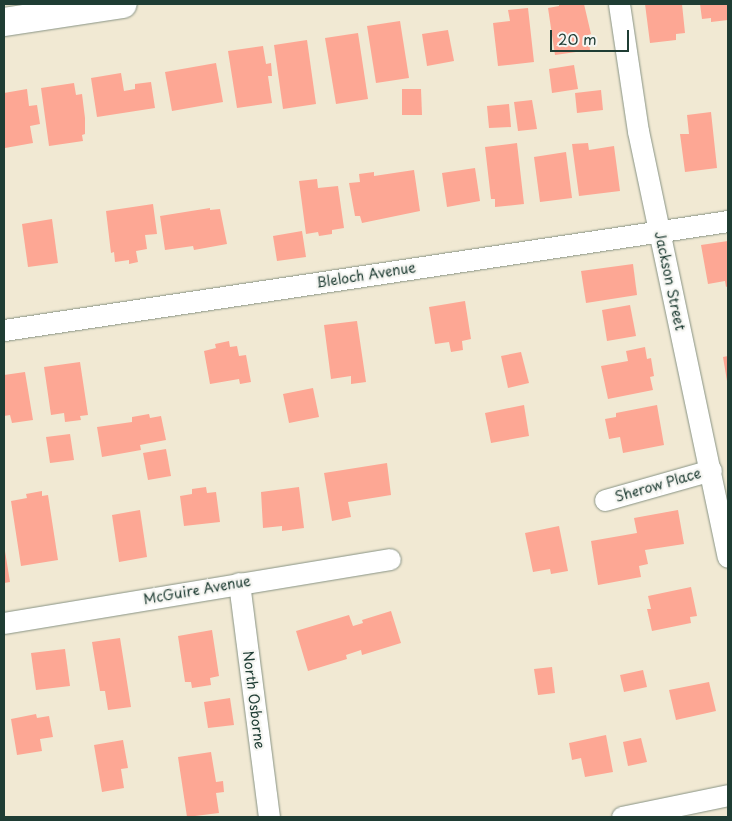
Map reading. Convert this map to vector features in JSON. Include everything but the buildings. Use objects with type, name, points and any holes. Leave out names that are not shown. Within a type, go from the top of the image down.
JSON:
[{"type":"street","points":[[4,22],[123,4]]},
{"type":"street","name":"Jackson Street","points":[[619,4],[638,131],[728,557]]},
{"type":"street","name":"Bleloch Avenue","points":[[4,330],[728,221]]},
{"type":"street","name":"Sherow Place","points":[[605,500],[711,470]]},
{"type":"street","name":"McGuire Avenue","points":[[4,623],[390,559]]},
{"type":"street","name":"North Osborne","points":[[239,583],[270,817]]},
{"type":"street","points":[[622,817],[728,795]]}]
